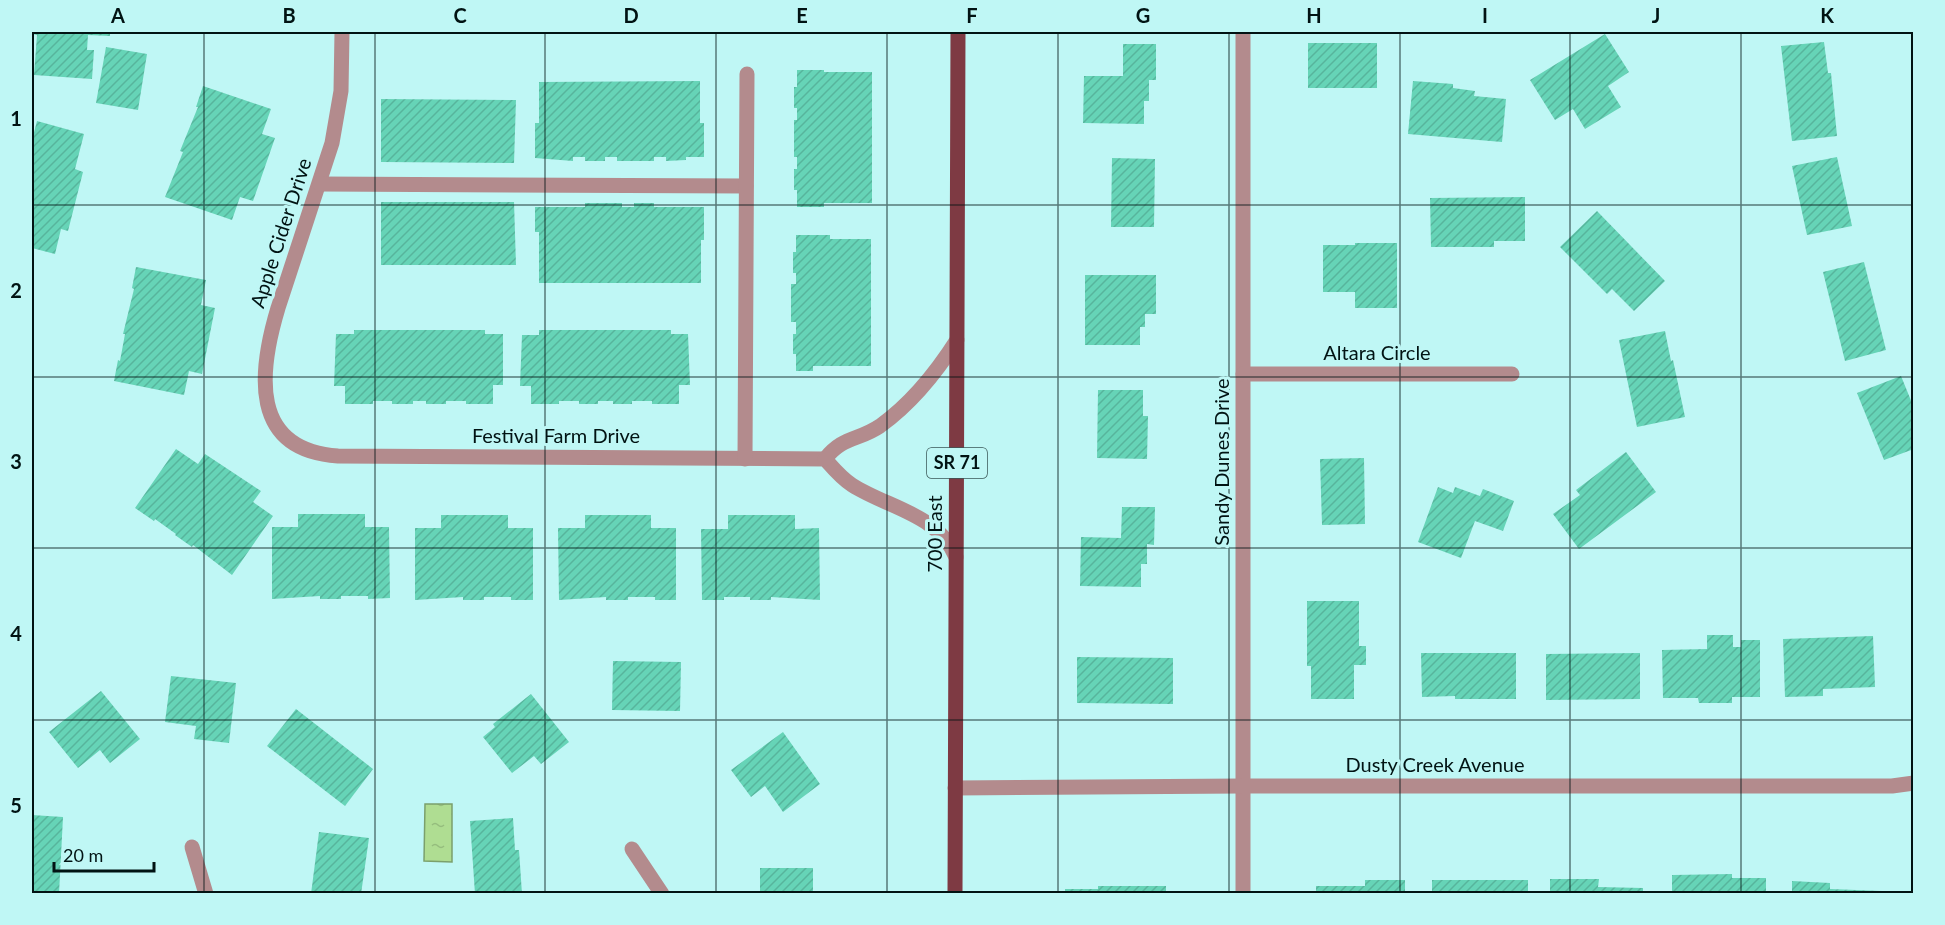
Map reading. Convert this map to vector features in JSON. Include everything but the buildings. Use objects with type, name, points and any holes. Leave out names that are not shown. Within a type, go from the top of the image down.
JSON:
[{"type":"main road","name":"700 East","points":[[955,894],[958,32]]},
{"type":"street","name":"Apple Cider Drive","points":[[290,441],[279,431],[267,406],[266,360],[270,334],[332,143],[338,115],[342,32]]},
{"type":"street","name":"Sandy Dunes Drive","points":[[1242,32],[1242,894]]},
{"type":"street","points":[[746,459],[747,74]]},
{"type":"street","points":[[320,184],[746,186]]},
{"type":"street","points":[[956,557],[951,545],[935,527],[849,484],[825,459],[834,448],[868,433],[893,416],[925,385],[957,340]]},
{"type":"street","name":"Altara Circle","points":[[1243,374],[1512,374]]},
{"type":"street","name":"Festival Farm Drive","points":[[290,441],[304,450],[320,455],[338,456],[825,459]]},
{"type":"street","name":"Dusty Creek Avenue","points":[[956,788],[1892,786],[1914,783]]},
{"type":"street","points":[[192,846],[206,894]]},
{"type":"street","points":[[632,849],[662,894]]},
{"type":"water","points":[[425,804],[452,804],[452,862],[424,861]]}]
